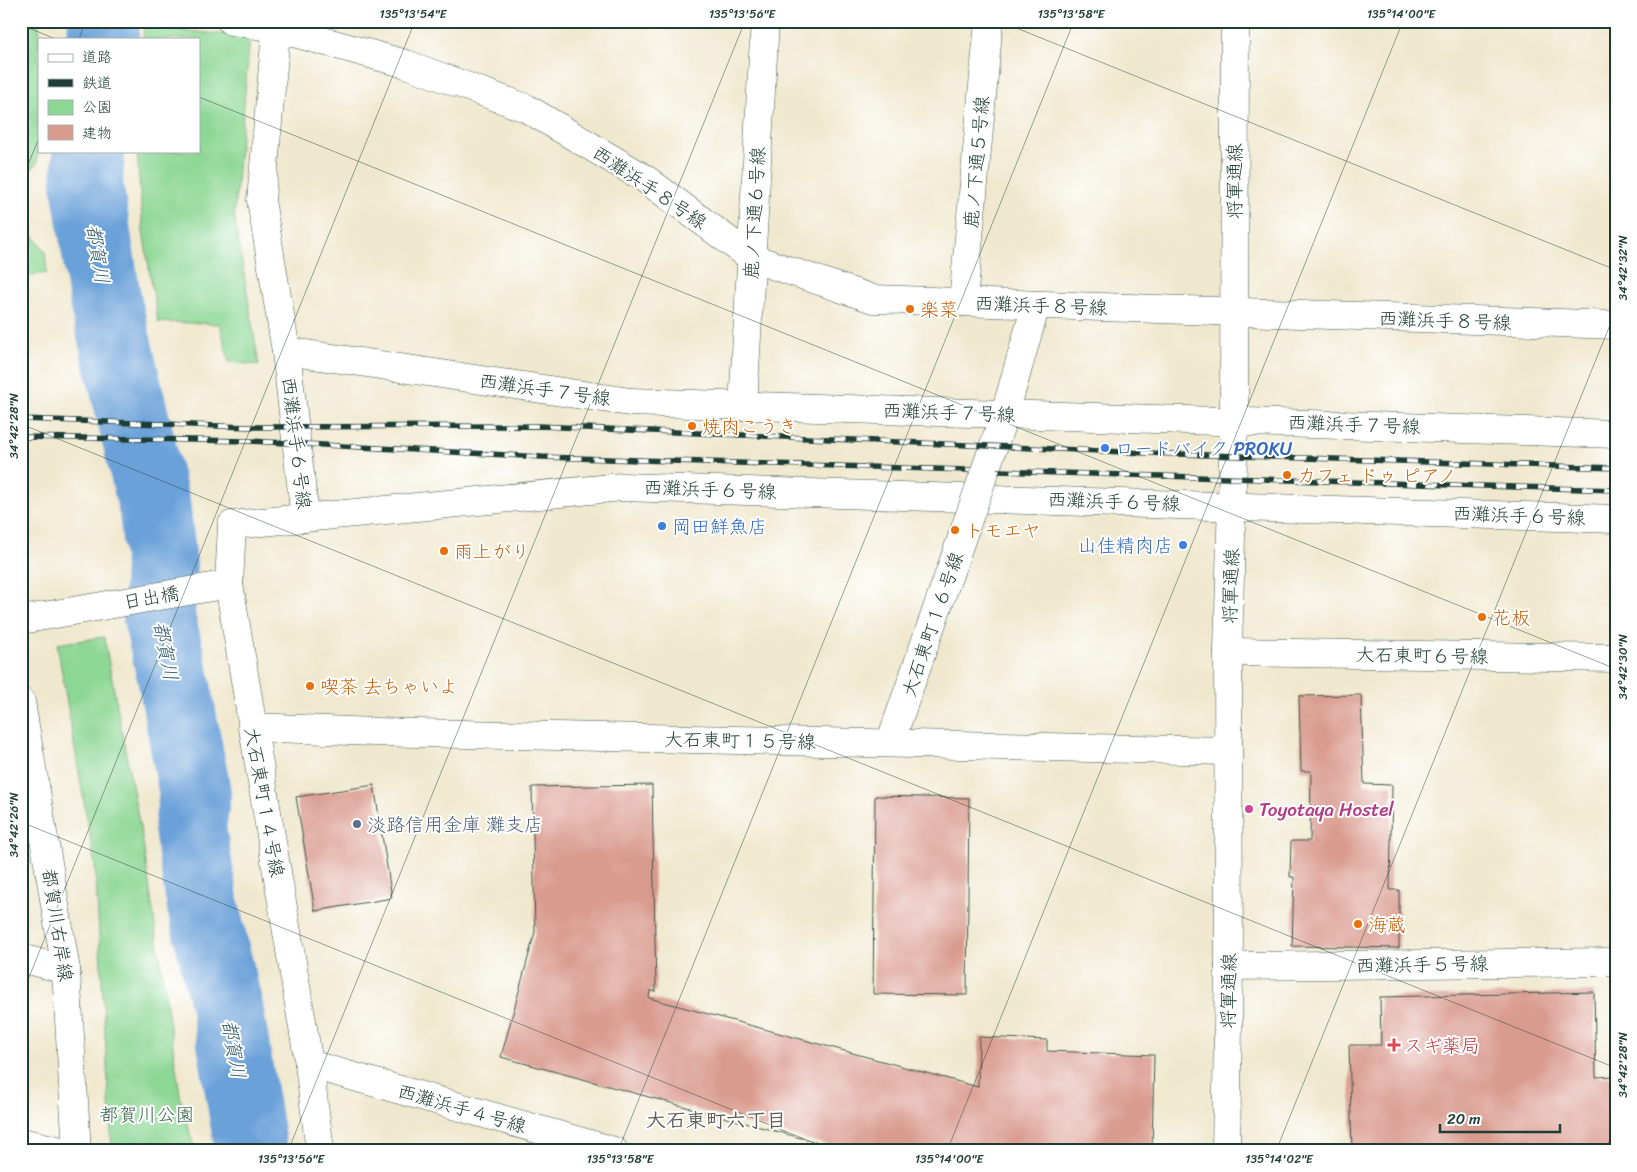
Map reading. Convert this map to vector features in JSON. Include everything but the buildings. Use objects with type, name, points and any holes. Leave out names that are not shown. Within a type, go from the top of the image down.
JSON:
[{"type":"street","name":"西灘浜手８号線","points":[[231,21],[277,24],[406,64],[526,108],[644,178],[752,258],[874,299],[1616,325]]},
{"type":"street","name":"鹿ノ下通６号線","points":[[743,406],[765,21]]},
{"type":"street","name":"鹿ノ下通５号線","points":[[963,302],[989,21]]},
{"type":"street","name":"将軍通線","points":[[1226,1151],[1228,652],[1234,420],[1235,21]]},
{"type":"street","name":"西灘浜手６号線","points":[[277,24],[261,200],[286,352],[305,518],[622,486],[1616,518]]},
{"type":"street","name":"大石東町１６号線","points":[[890,743],[1005,413],[1036,305]]},
{"type":"street","name":"西灘浜手７号線","points":[[286,352],[630,402],[1234,420],[1616,434]]},
{"type":"street","name":"大石東町１４号線","points":[[305,518],[232,525],[217,586],[252,727],[309,1064],[320,1151]]},
{"type":"street","name":"日出橋","points":[[21,620],[217,586]]},
{"type":"street","name":"大石東町６号線","points":[[1228,652],[1616,658]]},
{"type":"street","name":"都賀川右岸線","points":[[21,702],[66,970],[77,1151]]},
{"type":"street","name":"大石東町１５号線","points":[[252,727],[1228,751]]},
{"type":"street","points":[[21,958],[66,970]]},
{"type":"street","name":"西灘浜手５号線","points":[[1228,966],[1616,962]]},
{"type":"street","name":"西灘浜手４号線","points":[[309,1064],[614,1151]]},
{"type":"street","points":[[21,1142],[61,1151]]},
{"type":"green space","points":[[21,21],[39,21],[37,163],[27,175],[32,234],[45,251],[47,273],[21,277]]},
{"type":"green space","points":[[144,27],[250,37],[234,214],[259,365],[229,362],[220,324],[158,322],[143,232],[137,152],[200,152],[200,38],[143,38]]},
{"type":"green space","name":"都賀川公園","points":[[104,637],[143,843],[181,1101],[195,1151],[112,1151],[95,866],[57,644]]},
{"type":"waterway","name":"都賀川","points":[[103,38],[104,21]]},
{"type":"waterway","name":"都賀川","points":[[89,152],[87,184],[106,304],[155,510],[161,564],[159,617],[173,676],[195,793],[190,828],[203,906],[227,1007],[251,1151]]},
{"type":"railway","points":[[21,419],[249,427],[539,426],[1147,453],[1616,468]]},
{"type":"railway","points":[[21,437],[250,441],[542,457],[1616,490]]},
{"type":"place","name":"楽菜","points":[[910,309]]},
{"type":"place","name":"焼肉こうき","points":[[692,426]]},
{"type":"place","name":"ロードバイク PROKU","points":[[1105,448]]},
{"type":"place","name":"カフェ ドゥ ピアノ","points":[[1287,475]]},
{"type":"place","name":"岡田鮮魚店","points":[[662,526]]},
{"type":"place","name":"トモエヤ","points":[[955,530]]},
{"type":"place","name":"山佳精肉店","points":[[1183,545]]},
{"type":"place","name":"雨上がり","points":[[444,551]]},
{"type":"place","name":"花板","points":[[1482,617]]},
{"type":"place","name":"喫茶 去ちゃいよ","points":[[310,686]]},
{"type":"place","name":"Toyotaya Hostel","points":[[1249,809]]},
{"type":"place","name":"淡路信用金庫 灘支店","points":[[357,824]]},
{"type":"place","name":"海蔵","points":[[1358,924]]},
{"type":"place","name":"スギ薬局","points":[[1394,1045]]},
{"type":"district","name":"大石東町六丁目","points":[[716,1120]]}]
